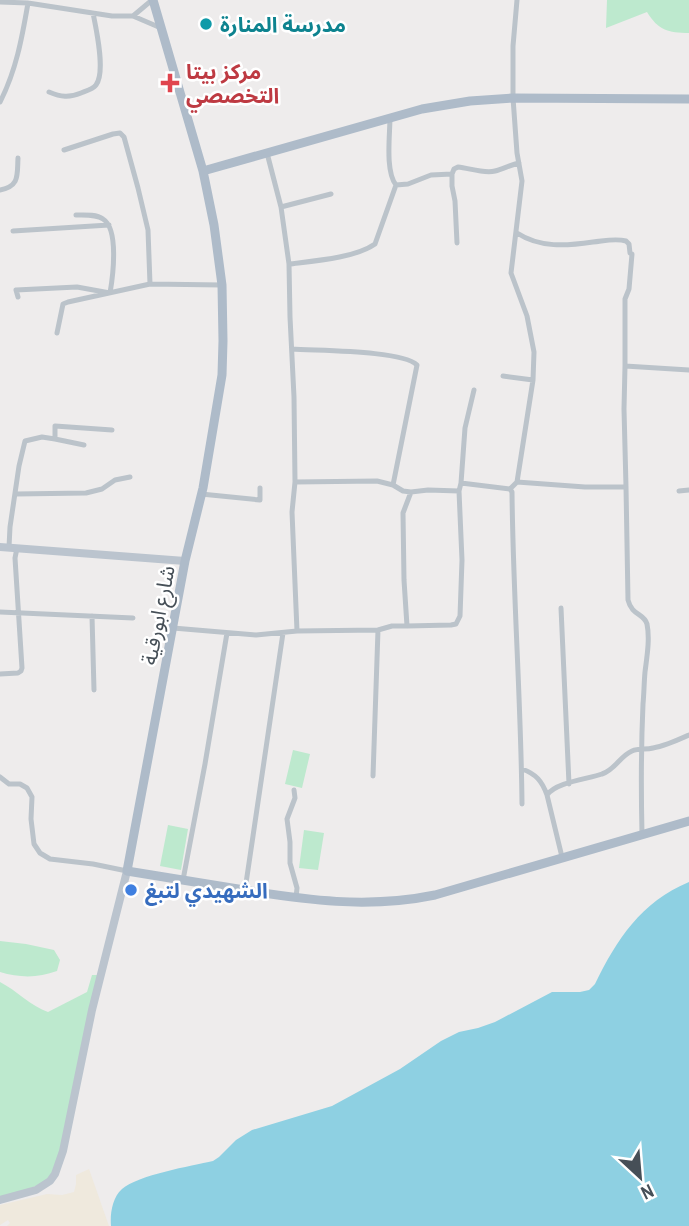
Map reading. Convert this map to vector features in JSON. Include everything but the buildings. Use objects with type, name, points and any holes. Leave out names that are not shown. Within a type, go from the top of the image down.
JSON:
[{"type":"main road","name":"شارع ابورقية","points":[[0,1200],[36,1190],[50,1181],[63,1151],[92,1010],[127,871],[222,375],[222,285],[204,171],[152,0]]},
{"type":"main road","points":[[204,171],[390,117],[470,101],[513,98],[689,99]]},
{"type":"main road","points":[[9,547],[185,561]]},
{"type":"main road","points":[[127,871],[296,898],[359,903],[414,899],[689,821]]},
{"type":"street","points":[[133,16],[152,0]]},
{"type":"street","points":[[510,489],[517,482],[533,380],[534,352],[527,316],[511,273],[522,193],[513,98],[513,46],[517,0]]},
{"type":"street","points":[[3,1],[112,16],[133,16],[162,28]]},
{"type":"street","points":[[0,103],[13,74],[28,3]]},
{"type":"street","points":[[49,92],[71,97],[95,87],[98,82],[99,48],[93,13]]},
{"type":"street","points":[[390,117],[390,166],[396,185]]},
{"type":"street","points":[[64,150],[113,134],[120,133],[124,137],[148,230],[150,284]]},
{"type":"street","points":[[267,153],[281,207],[289,264],[295,482],[292,512],[298,631]]},
{"type":"street","points":[[0,190],[12,186],[15,182],[18,159]]},
{"type":"street","points":[[457,243],[456,201],[452,186],[454,169],[458,167],[488,172],[519,163]]},
{"type":"street","points":[[396,185],[408,184],[431,175],[452,174]]},
{"type":"street","points":[[289,264],[331,259],[373,246],[396,185]]},
{"type":"street","points":[[281,207],[331,194]]},
{"type":"street","points":[[76,215],[102,218],[109,225],[112,233],[113,271],[110,293]]},
{"type":"street","points":[[13,230],[109,225]]},
{"type":"street","points":[[516,233],[533,242],[553,245],[615,239],[626,241],[629,244],[629,253],[632,254],[625,299],[624,409],[628,600],[634,612],[644,617],[649,642],[641,748],[642,834]]},
{"type":"street","points":[[57,333],[63,304],[150,284],[222,285]]},
{"type":"street","points":[[18,296],[16,290],[77,287],[110,293]]},
{"type":"street","points":[[292,349],[357,352],[405,358],[416,365],[393,485]]},
{"type":"street","points":[[625,366],[689,370]]},
{"type":"street","points":[[503,376],[533,380]]},
{"type":"street","points":[[173,628],[256,635],[456,624],[460,616],[462,560],[459,491],[465,428],[474,390]]},
{"type":"street","points":[[55,439],[55,426],[112,430]]},
{"type":"street","points":[[0,674],[21,671],[15,558],[9,547],[25,440],[42,437],[84,445]]},
{"type":"street","points":[[16,494],[86,493],[115,480],[130,477]]},
{"type":"street","points":[[295,482],[377,481],[411,492],[459,491]]},
{"type":"street","points":[[517,482],[585,487],[626,486]]},
{"type":"street","points":[[461,483],[510,489]]},
{"type":"street","points":[[201,494],[260,500],[260,488]]},
{"type":"street","points":[[510,489],[522,804]]},
{"type":"street","points":[[679,491],[689,490]]},
{"type":"street","points":[[407,626],[403,513],[411,492]]},
{"type":"street","points":[[561,608],[569,784]]},
{"type":"street","points":[[0,612],[133,618]]},
{"type":"street","points":[[92,616],[94,690]]},
{"type":"street","points":[[373,776],[378,629]]},
{"type":"street","points":[[183,880],[227,633]]},
{"type":"street","points":[[245,890],[283,633]]},
{"type":"street","points":[[547,795],[555,788],[610,771],[631,751],[666,745],[689,734]]},
{"type":"street","points":[[522,769],[533,773],[542,782],[562,857]]},
{"type":"street","points":[[0,777],[9,784],[20,784],[27,788],[32,797],[34,844],[40,853],[50,859],[127,871]]},
{"type":"street","points":[[294,790],[295,798],[286,819],[290,863],[297,888],[296,898]]},
{"type":"green space","points":[[607,0],[689,0],[689,33],[664,29],[655,23],[647,12],[606,28]]},
{"type":"green space","points":[[293,750],[310,754],[302,788],[285,784]]},
{"type":"green space","points":[[168,825],[188,829],[181,870],[160,866]]},
{"type":"green space","points":[[304,830],[324,833],[318,870],[299,868]]},
{"type":"green space","points":[[0,941],[54,950],[60,960],[57,971],[29,976],[0,972]]},
{"type":"green space","points":[[92,975],[101,975],[63,1151],[50,1181],[0,1199],[0,982],[48,1012],[87,992]]},
{"type":"sand","points":[[89,1169],[109,1226],[7,1226],[10,1223],[8,1220],[0,1225],[0,1205],[47,1194],[62,1195],[74,1192],[76,1175]]},
{"type":"water","points":[[689,882],[689,1226],[111,1226],[114,1201],[122,1189],[140,1179],[213,1161],[236,1140],[252,1130],[332,1106],[400,1069],[441,1041],[459,1032],[495,1022],[552,992],[589,990],[622,937],[644,911],[672,890]]},
{"type":"place","name":"مدرسة المنارة","points":[[206,24]]},
{"type":"place","name":"مركز بيتا التخصصي","points":[[170,83]]},
{"type":"place","name":"الشهيدي لتبغ","points":[[131,890]]}]
